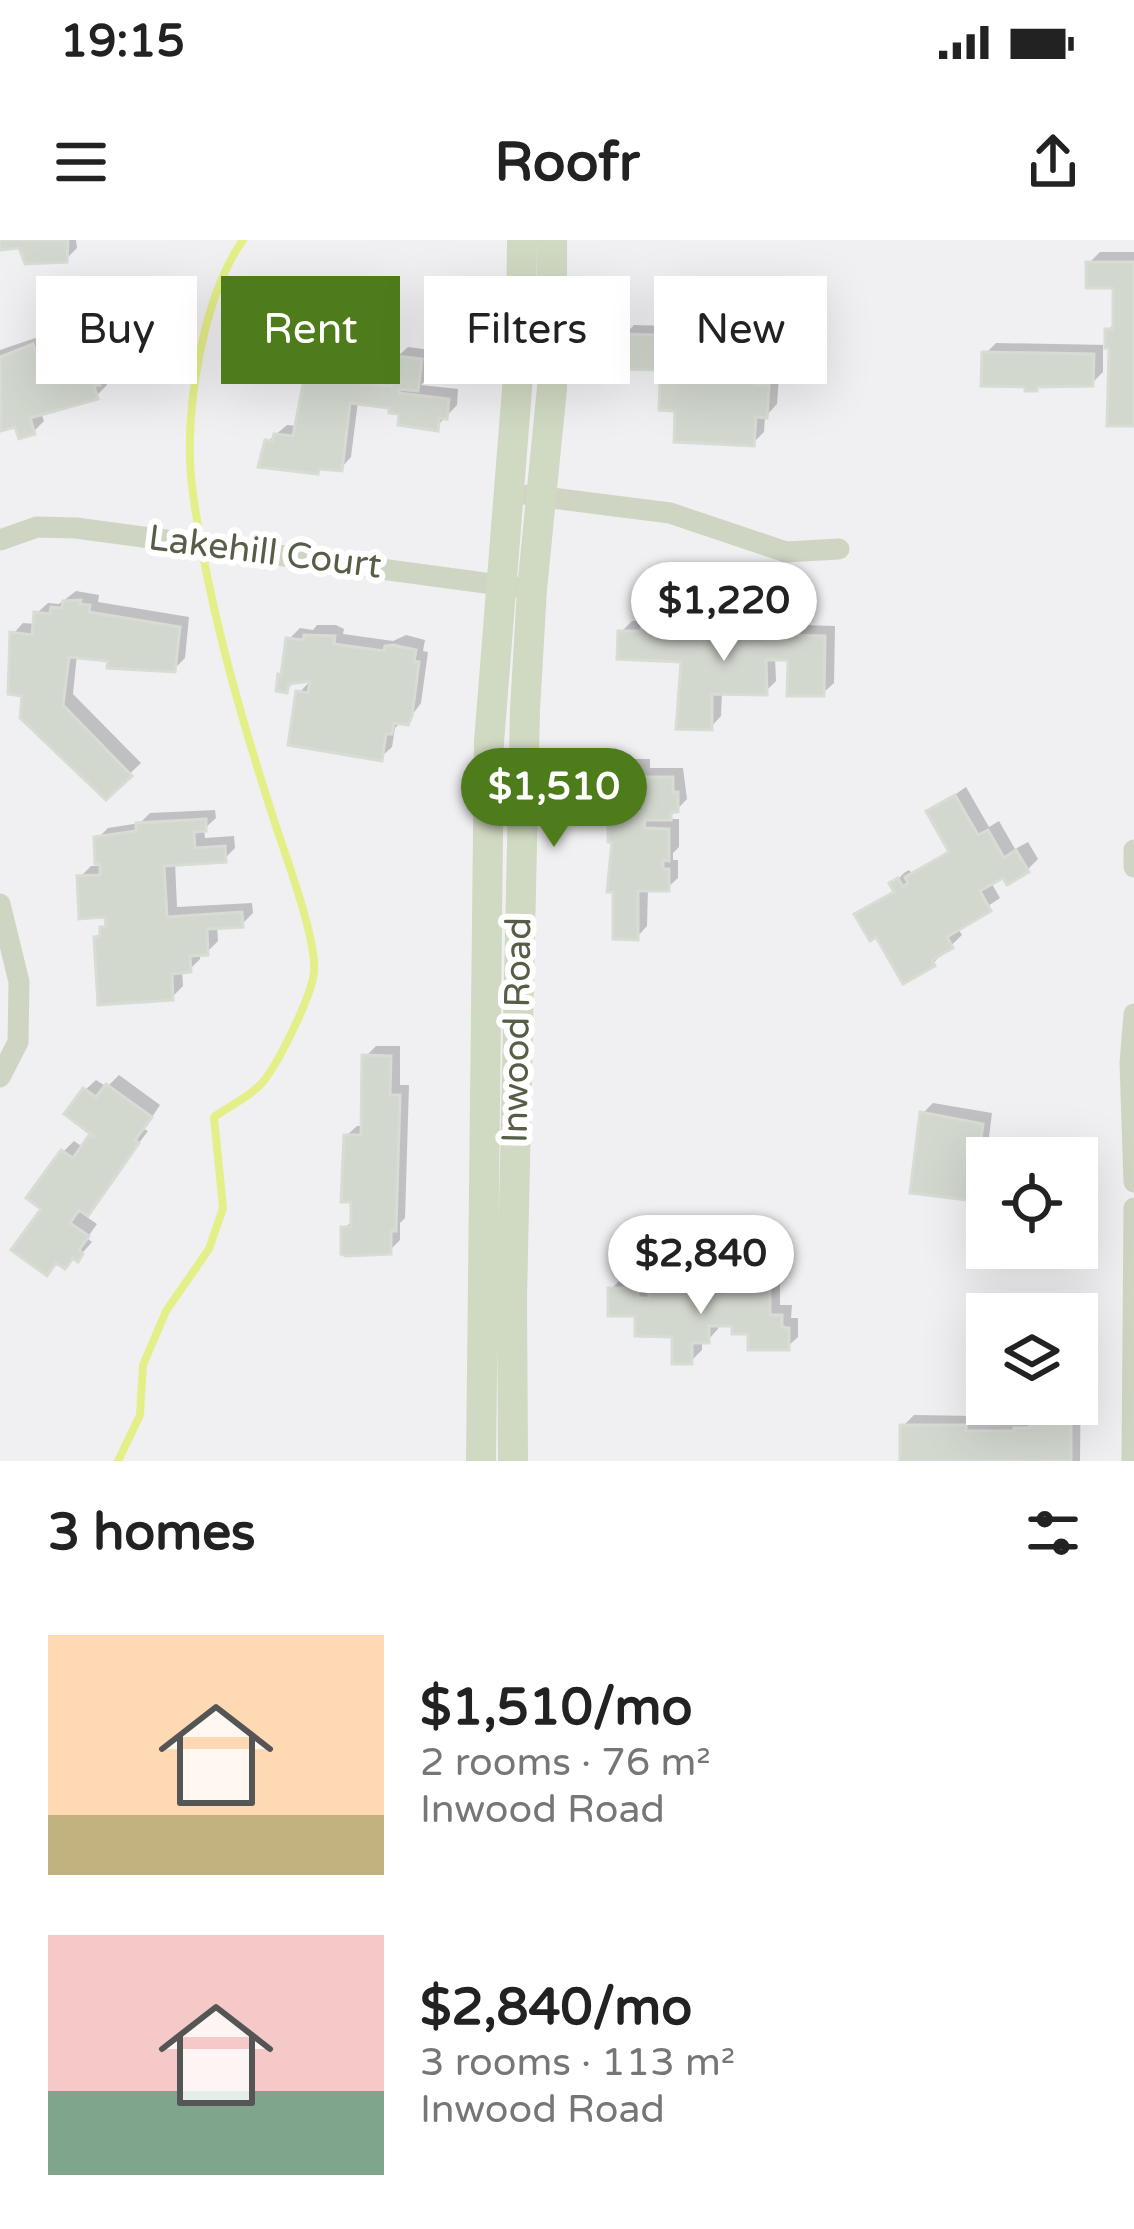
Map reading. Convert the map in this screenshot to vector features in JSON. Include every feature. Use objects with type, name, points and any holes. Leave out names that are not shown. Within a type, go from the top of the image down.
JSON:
[{"type":"main road","name":"Inwood Road","points":[[481,1461],[498,1298],[517,587],[510,494],[521,339],[522,240]]},
{"type":"main road","name":"Inwood Road","points":[[517,587],[542,497],[552,388],[552,240]]},
{"type":"main road","name":"Inwood Road","points":[[498,1298],[514,1461]]},
{"type":"street","points":[[510,494],[670,513],[786,552],[839,549]]},
{"type":"street","name":"Lakehill Court","points":[[0,540],[37,527],[517,587]]},
{"type":"street","points":[[1134,850],[1134,867]]},
{"type":"street","points":[[0,904],[19,982],[18,1042],[0,1077]]},
{"type":"street","points":[[1134,1014],[1130,1063],[1134,1182]]},
{"type":"street","points":[[1132,1461],[1134,1208]]},
{"type":"building","points":[[0,240],[68,240],[67,262],[25,264],[19,248],[0,250]]},
{"type":"building","points":[[1086,262],[1134,262],[1134,426],[1107,426],[1109,348],[1105,348],[1105,329],[1113,329],[1113,288],[1086,288]]},
{"type":"building","points":[[630,334],[654,335],[654,370],[630,369]]},
{"type":"building","points":[[33,344],[36,384],[100,384],[94,386],[98,399],[30,418],[35,434],[19,439],[15,427],[1,431],[0,357]]},
{"type":"building","points":[[982,352],[1094,354],[1093,386],[1025,391],[1025,387],[981,386]]},
{"type":"building","points":[[400,357],[422,359],[418,391],[399,389],[399,393],[449,399],[447,419],[439,418],[438,431],[398,425],[399,414],[389,413],[389,408],[350,403],[342,471],[319,469],[318,474],[258,467],[265,440],[273,441],[274,434],[293,436],[303,384],[400,384]]},
{"type":"building","points":[[660,384],[769,385],[767,418],[756,417],[754,446],[674,442],[675,411],[659,410]]},
{"type":"building","points":[[81,600],[80,604],[90,605],[89,612],[180,627],[175,672],[107,668],[108,661],[69,657],[63,705],[132,776],[106,800],[20,718],[22,696],[8,694],[10,632],[32,635],[34,612],[50,614],[51,607],[62,608],[63,601]]},
{"type":"building","points":[[642,620],[670,620],[670,629],[702,630],[702,621],[726,621],[726,631],[760,631],[767,634],[767,641],[787,641],[787,635],[825,636],[824,696],[787,696],[788,660],[766,660],[767,695],[712,694],[712,730],[676,729],[681,662],[617,659],[618,631],[641,631]]},
{"type":"building","points":[[304,635],[335,636],[334,644],[384,651],[385,646],[393,645],[416,650],[414,661],[419,662],[412,716],[408,725],[394,723],[392,734],[386,734],[382,761],[288,745],[296,691],[308,693],[310,681],[289,684],[287,693],[276,691],[278,674],[286,638],[303,640]]},
{"type":"building","points":[[599,768],[640,769],[640,777],[673,777],[673,792],[678,792],[678,812],[671,812],[671,820],[645,820],[644,828],[669,829],[669,861],[663,860],[663,869],[669,869],[669,891],[638,891],[638,940],[613,939],[613,892],[607,892],[612,842],[608,842],[608,822],[598,822]]},
{"type":"building","points":[[955,795],[978,835],[988,830],[1004,858],[1016,850],[1029,872],[1007,885],[1003,878],[980,891],[991,911],[947,937],[953,948],[932,960],[935,966],[903,984],[876,937],[870,941],[854,914],[894,892],[889,883],[898,878],[903,887],[908,883],[905,877],[949,852],[926,811]]},
{"type":"building","points":[[206,819],[206,831],[194,832],[195,848],[225,846],[226,862],[164,866],[167,917],[242,912],[243,927],[207,929],[208,955],[190,956],[191,972],[172,974],[173,1000],[98,1005],[94,937],[100,936],[100,927],[106,927],[105,917],[79,919],[77,876],[100,875],[94,837],[136,831],[136,823]]},
{"type":"building","points":[[362,1055],[391,1056],[390,1095],[400,1095],[396,1231],[391,1231],[391,1254],[346,1256],[341,1254],[341,1227],[351,1227],[351,1202],[341,1202],[344,1135],[361,1135]]},
{"type":"building","points":[[106,1084],[152,1117],[88,1216],[79,1210],[70,1223],[89,1236],[79,1250],[83,1254],[78,1262],[73,1258],[65,1269],[56,1263],[47,1276],[11,1250],[41,1209],[26,1198],[61,1150],[73,1158],[89,1135],[96,1138],[64,1114],[83,1088],[96,1097]]},
{"type":"building","points":[[920,1112],[983,1124],[981,1137],[966,1137],[966,1200],[910,1193]]},
{"type":"building","points":[[608,1288],[638,1288],[638,1298],[649,1298],[649,1290],[770,1291],[770,1315],[782,1315],[782,1327],[789,1328],[789,1350],[748,1350],[748,1334],[732,1334],[732,1326],[709,1326],[709,1343],[692,1343],[692,1364],[672,1364],[672,1337],[635,1336],[635,1316],[608,1316]]},
{"type":"building","points":[[900,1425],[966,1425],[966,1431],[1071,1425],[1071,1461],[900,1461]]},
{"type":"waterway","points":[[118,1461],[140,1415],[143,1365],[166,1311],[209,1249],[223,1208],[214,1117],[249,1095],[266,1077],[300,1014],[314,972],[305,916],[225,652],[192,486],[190,426],[199,358],[216,293],[243,240]]}]
